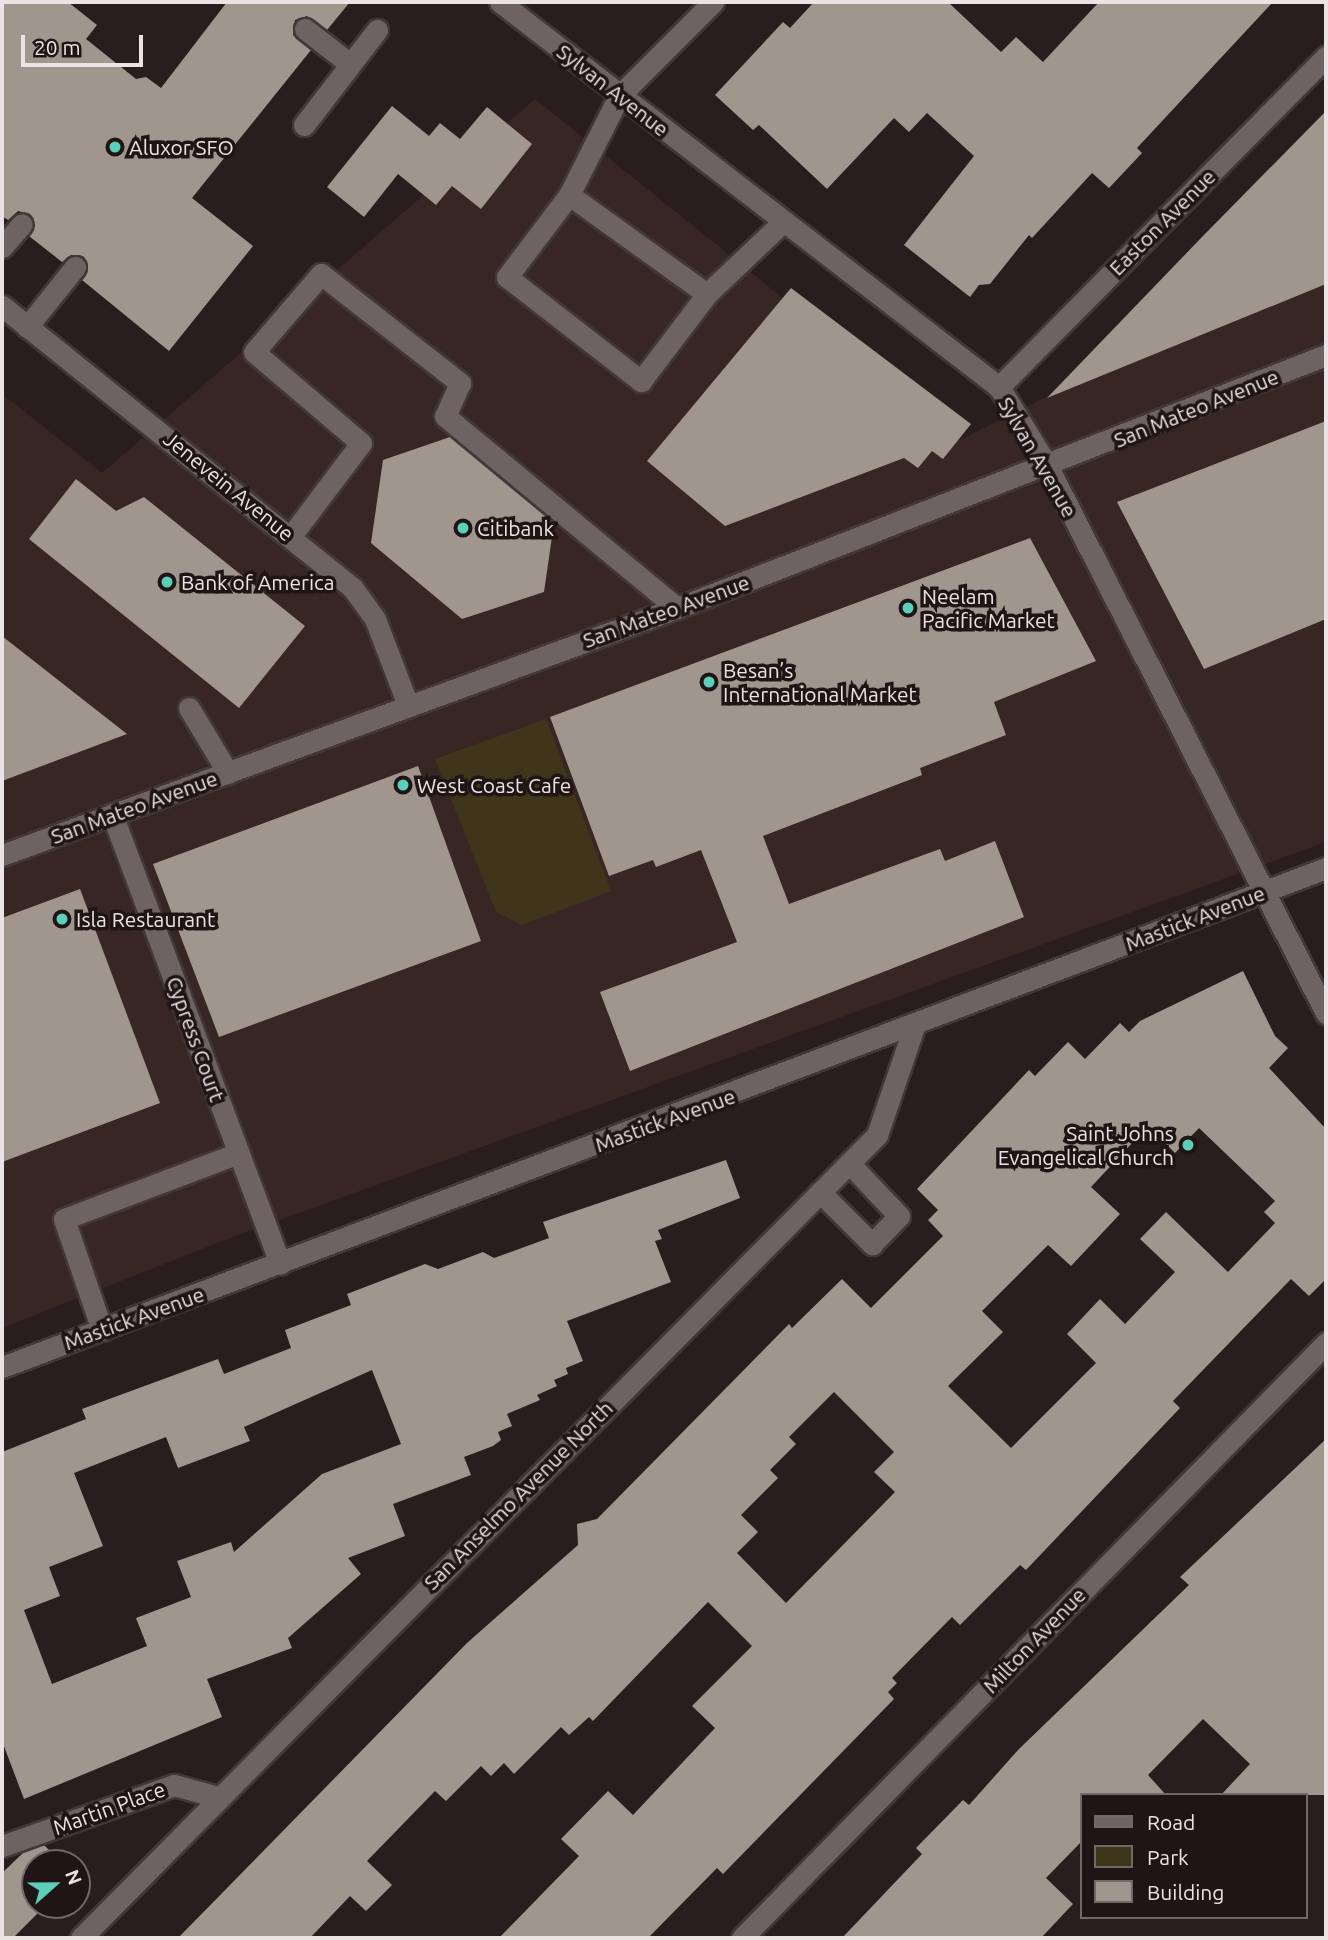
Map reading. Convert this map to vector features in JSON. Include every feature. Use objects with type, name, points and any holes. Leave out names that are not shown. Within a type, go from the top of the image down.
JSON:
[{"type":"street","name":"Sylvan Avenue","points":[[500,2],[999,387],[1048,467],[1326,1013]]},
{"type":"street","points":[[713,2],[619,96],[569,195],[507,276],[641,380],[707,294],[783,222]]},
{"type":"street","points":[[305,29],[350,64]]},
{"type":"street","points":[[303,125],[377,30]]},
{"type":"street","name":"Easton Avenue","points":[[999,387],[1326,56]]},
{"type":"street","points":[[569,195],[707,294]]},
{"type":"street","points":[[2,247],[22,224]]},
{"type":"street","points":[[27,327],[75,267]]},
{"type":"street","points":[[291,536],[360,443],[254,352],[321,274],[460,383],[445,416],[677,608]]},
{"type":"street","name":"Jenevein Avenue","points":[[2,306],[352,587],[375,619],[408,705]]},
{"type":"street","name":"San Mateo Avenue","points":[[2,855],[677,608],[1048,467],[1326,355]]},
{"type":"street","points":[[189,708],[228,773]]},
{"type":"street","name":"Cypress Court","points":[[112,814],[281,1264]]},
{"type":"street","name":"Mastick Avenue","points":[[2,1367],[914,1027],[1326,868]]},
{"type":"street","name":"San Anselmo Avenue North","points":[[81,1938],[877,1135],[914,1027]]},
{"type":"street","points":[[102,1329],[64,1219],[239,1153]]},
{"type":"street","points":[[820,1192],[872,1244],[899,1216],[849,1163]]},
{"type":"street","name":"Milton Avenue","points":[[742,1938],[1326,1343]]},
{"type":"street","name":"Martin Place","points":[[2,1846],[174,1784],[218,1797]]},
{"type":"shaded area","points":[[535,99],[960,440],[1066,387],[1326,117],[1326,842],[235,1236],[2,1328],[2,394],[102,473]]},
{"type":"green space","points":[[546,719],[611,891],[522,925],[496,912],[435,759]]},
{"type":"building","points":[[2,2],[68,2],[97,25],[86,39],[136,79],[146,77],[161,88],[227,2],[350,2],[327,30],[307,16],[295,20],[293,35],[311,50],[192,198],[253,246],[169,351],[82,280],[88,268],[83,256],[71,255],[62,262],[29,236],[35,226],[30,214],[18,211],[8,220],[2,216]]},
{"type":"building","points":[[814,2],[948,2],[1001,52],[1016,37],[1043,62],[1099,2],[1273,2],[1137,148],[1142,153],[1109,188],[1092,173],[1032,238],[1029,235],[990,284],[979,285],[970,297],[904,245],[974,156],[927,113],[909,132],[894,118],[827,189],[759,125],[753,130],[715,95],[783,22],[790,28]]},
{"type":"building","points":[[392,106],[429,136],[440,123],[460,139],[487,107],[532,144],[481,209],[452,186],[436,205],[398,174],[364,217],[327,187]]},
{"type":"building","points":[[1326,111],[1326,284],[1047,398],[1201,238]]},
{"type":"building","points":[[791,288],[971,424],[943,459],[932,451],[918,468],[904,458],[725,526],[647,461]]},
{"type":"building","points":[[1326,421],[1326,619],[1204,669],[1117,502]]},
{"type":"building","name":"Citibank","points":[[450,437],[554,523],[544,592],[462,619],[371,543],[383,460]]},
{"type":"building","name":"Bank of America","points":[[76,479],[116,511],[144,497],[305,626],[239,708],[29,539]]},
{"type":"building","points":[[1030,538],[1096,661],[994,702],[1006,735],[920,768],[922,775],[763,836],[789,904],[940,849],[945,861],[995,841],[1024,917],[630,1071],[600,992],[737,942],[701,850],[656,867],[653,860],[609,876],[550,717]]},
{"type":"building","points":[[2,636],[127,734],[2,781]]},
{"type":"building","points":[[418,766],[481,941],[219,1037],[153,864]]},
{"type":"building","points":[[80,889],[160,1103],[2,1162],[2,918]]},
{"type":"building","points":[[1243,971],[1275,1036],[1288,1048],[1269,1068],[1326,1129],[1326,1279],[1309,1296],[1291,1279],[1173,1401],[1180,1408],[1026,1570],[1020,1565],[960,1625],[952,1617],[892,1678],[897,1683],[888,1692],[894,1699],[723,1874],[717,1868],[648,1938],[499,1938],[579,1856],[561,1839],[608,1791],[633,1815],[715,1728],[692,1706],[752,1646],[708,1602],[593,1721],[589,1717],[569,1735],[561,1727],[514,1774],[504,1763],[491,1776],[481,1766],[446,1801],[435,1791],[367,1861],[392,1885],[366,1911],[350,1896],[310,1938],[178,1938],[467,1643],[578,1545],[577,1524],[597,1519],[789,1324],[792,1328],[842,1279],[871,1308],[943,1236],[928,1220],[938,1210],[917,1189],[1029,1070],[1035,1076],[1068,1042],[1085,1059],[1120,1023],[1129,1032],[1140,1021]],"holes":[[[1148,1126],[1175,1153],[1199,1128],[1275,1201],[1264,1212],[1275,1223],[1228,1272],[1166,1212],[1140,1239],[1175,1272],[1125,1324],[1100,1299],[1067,1334],[1096,1363],[1011,1448],[948,1386],[1003,1332],[982,1311],[1048,1245],[1071,1266],[1120,1214],[1091,1187]],[[834,1392],[894,1452],[874,1472],[895,1492],[786,1603],[737,1553],[758,1532],[741,1515],[778,1478],[770,1470],[796,1444],[789,1437]]]},
{"type":"building","points":[[726,1160],[740,1198],[658,1230],[662,1239],[655,1241],[671,1282],[567,1321],[583,1361],[566,1368],[568,1374],[554,1380],[557,1386],[537,1395],[540,1400],[507,1414],[512,1426],[498,1432],[501,1440],[493,1446],[464,1457],[471,1475],[393,1504],[405,1536],[348,1558],[361,1574],[288,1638],[292,1648],[207,1679],[222,1717],[24,1799],[2,1741],[2,1452],[86,1419],[82,1409],[218,1359],[224,1374],[291,1348],[285,1330],[351,1305],[347,1294],[425,1264],[438,1269],[483,1252],[494,1258],[549,1238],[543,1222]],"holes":[[[372,1370],[401,1444],[322,1474],[234,1552],[231,1542],[177,1561],[191,1597],[136,1618],[147,1646],[52,1684],[24,1610],[60,1596],[49,1567],[103,1546],[74,1473],[166,1437],[178,1468],[250,1441],[244,1427]]]},
{"type":"building","points":[[1326,1439],[1326,1795],[1223,1793],[1250,1764],[1203,1719],[1148,1775],[1164,1793],[1080,1793],[1080,1843],[1046,1878],[1073,1904],[1041,1938],[842,1938],[922,1854],[916,1848],[963,1800],[969,1805],[1019,1749],[1189,1585],[1180,1577]]},
{"type":"building","points":[[21,1855],[21,1919],[32,1919],[13,1938],[2,1938],[2,1873]]},
{"type":"place","name":"Aluxor SFO","points":[[115,147]]},
{"type":"place","name":"Citibank","points":[[463,528]]},
{"type":"place","name":"Bank of America","points":[[167,582]]},
{"type":"place","name":"Neelam Pacific Market","points":[[908,608]]},
{"type":"place","name":"Besan’s International Market","points":[[709,682]]},
{"type":"place","name":"West Coast Cafe","points":[[403,785]]},
{"type":"place","name":"Isla Restaurant","points":[[62,919]]},
{"type":"place","name":"Saint Johns Evangelical Church","points":[[1188,1145]]}]
